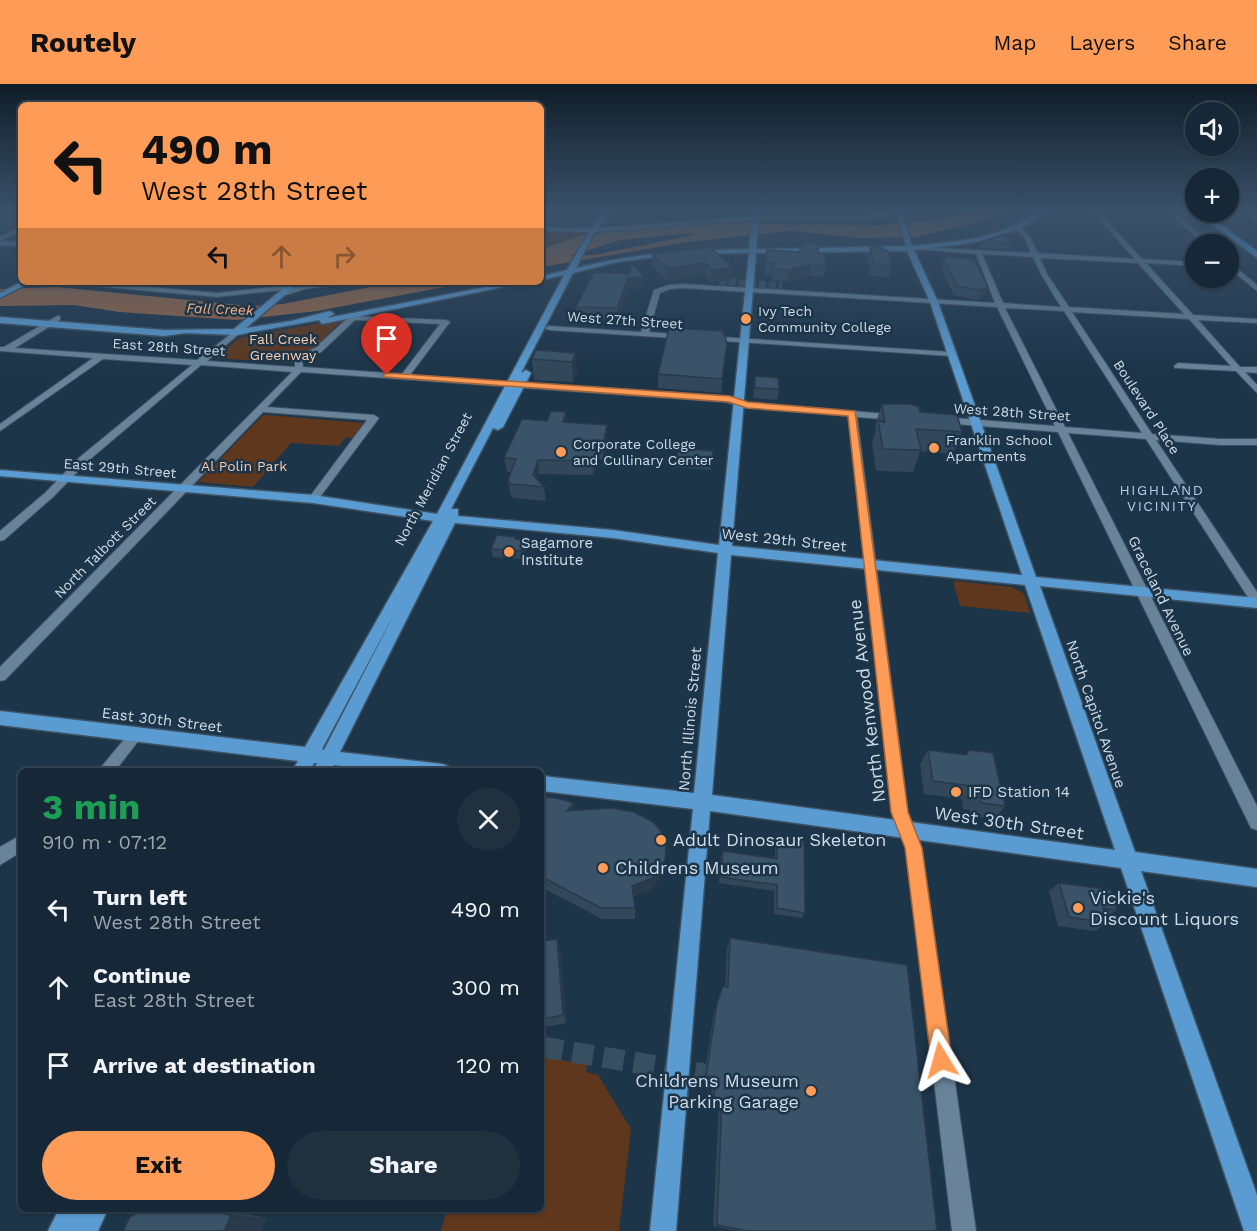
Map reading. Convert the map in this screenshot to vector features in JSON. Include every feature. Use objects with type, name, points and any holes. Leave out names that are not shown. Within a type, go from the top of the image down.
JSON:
[{"type":"main road","points":[[544,275],[586,265]]},
{"type":"main road","name":"North Illinois Street","points":[[663,1231],[750,265]]},
{"type":"main road","name":"North Capitol Avenue","points":[[918,265],[976,423],[1257,1231]]},
{"type":"main road","name":"North Meridian Street","points":[[515,384],[549,328],[576,266]]},
{"type":"main road","name":"North Meridian Street","points":[[316,763],[576,266]]},
{"type":"main road","points":[[0,297],[22,285]]},
{"type":"main road","points":[[236,332],[275,327],[330,314],[487,285]]},
{"type":"main road","points":[[0,318],[53,321],[164,333],[173,330],[247,334],[508,285]]},
{"type":"main road","points":[[236,332],[289,288],[309,286]]},
{"type":"main road","name":"East 29th Street","points":[[0,473],[313,499],[445,518]]},
{"type":"main road","name":"West 29th Street","points":[[445,518],[614,534],[725,550],[1257,603]]},
{"type":"main road","name":"East 30th Street","points":[[0,718],[136,735],[316,763]]},
{"type":"main road","points":[[316,763],[395,768]]},
{"type":"main road","name":"West 30th Street","points":[[544,783],[701,802],[1257,878]]},
{"type":"main road","points":[[61,1231],[71,1212]]},
{"type":"main road","points":[[84,1231],[94,1212]]},
{"type":"street","name":"Graceland Avenue","points":[[981,265],[1257,823]]},
{"type":"street","name":"Boulevard Place","points":[[1040,265],[1066,309],[1257,603]]},
{"type":"street","points":[[1142,265],[1257,390]]},
{"type":"street","points":[[1239,274],[1257,289]]},
{"type":"street","points":[[125,285],[221,295],[322,285]]},
{"type":"street","points":[[644,334],[656,295],[663,288],[683,285],[1257,321]]},
{"type":"street","points":[[192,292],[202,286]]},
{"type":"street","name":"North Talbott Street","points":[[0,676],[299,369],[298,359],[318,351],[342,326],[355,318],[446,322],[405,376]]},
{"type":"street","points":[[2,351],[53,321]]},
{"type":"street","name":"West 27th Street","points":[[549,328],[951,354]]},
{"type":"street","points":[[0,537],[84,459],[236,332]]},
{"type":"street","name":"East 28th Street","points":[[2,351],[515,384]]},
{"type":"street","points":[[0,428],[101,356]]},
{"type":"street","points":[[1178,366],[1257,370]]},
{"type":"street","points":[[515,384],[730,399],[747,405],[905,417]]},
{"type":"street","points":[[261,409],[374,418],[313,499]]},
{"type":"street","name":"North Kenwood Avenue","points":[[852,413],[900,812],[914,848],[964,1231]]},
{"type":"street","name":"West 28th Street","points":[[929,419],[1220,442],[1257,442]]},
{"type":"street","points":[[108,768],[136,735]]},
{"type":"street","points":[[0,857],[18,845]]},
{"type":"green space","name":"Fall Creek Greenway","points":[[347,318],[313,350],[295,357],[292,363],[216,358],[239,338]]},
{"type":"green space","name":"Al Polin Park","points":[[262,416],[363,423],[353,438],[346,437],[339,446],[291,443],[253,487],[198,482]]},
{"type":"green space","points":[[953,581],[1012,587],[1024,594],[1030,613],[960,606]]},
{"type":"green space","points":[[544,1056],[587,1065],[586,1072],[598,1075],[631,1129],[619,1231],[441,1231],[446,1212],[544,1212]]},
{"type":"water","name":"Fall Creek","points":[[381,285],[455,285],[317,311],[236,320],[120,312],[74,305],[0,306],[0,289],[57,287],[250,306],[283,304]]},
{"type":"building","points":[[633,265],[644,277],[628,278],[617,308],[576,307],[594,272],[629,274]]},
{"type":"building","points":[[664,265],[694,265],[668,268]]},
{"type":"building","points":[[707,265],[729,265],[732,267],[712,270]]},
{"type":"building","points":[[774,265],[809,265],[789,270],[773,269]]},
{"type":"building","points":[[947,265],[976,265],[988,287],[981,290],[957,286]]},
{"type":"building","points":[[669,328],[723,331],[727,343],[722,379],[658,374]]},
{"type":"building","points":[[536,350],[575,353],[572,362],[532,359]]},
{"type":"building","points":[[755,376],[778,378],[779,389],[755,388]]},
{"type":"building","points":[[882,404],[910,404],[919,407],[920,412],[957,415],[962,432],[916,429],[921,450],[883,449],[878,421],[885,422]]},
{"type":"building","points":[[551,411],[566,412],[563,422],[607,425],[603,446],[597,446],[593,461],[538,460],[533,475],[544,487],[511,484],[508,480],[516,459],[504,458],[522,419],[547,421]]},
{"type":"building","points":[[679,448],[713,451],[712,463],[676,460]]},
{"type":"building","points":[[497,535],[525,540],[521,551],[491,549]]},
{"type":"building","points":[[928,750],[966,755],[969,750],[993,753],[1005,806],[981,803],[980,797],[973,796],[971,786],[933,781]]},
{"type":"building","name":"Childrens Museum","points":[[544,797],[574,803],[567,811],[611,808],[634,812],[653,822],[661,831],[666,844],[665,860],[652,878],[632,886],[635,908],[601,908],[544,878]]},
{"type":"building","points":[[777,837],[804,841],[805,913],[777,908],[777,885],[721,877],[723,851],[777,859]]},
{"type":"building","points":[[1059,883],[1111,890],[1117,910],[1103,908],[1107,923],[1069,917]]},
{"type":"building","name":"Childrens Museum Parking Garage","points":[[730,938],[907,965],[937,1231],[748,1231],[717,1225],[722,1099],[714,1097],[716,1077],[706,1076],[717,1003],[723,986],[728,987]]},
{"type":"building","points":[[557,939],[563,1015],[544,1019],[544,941]]},
{"type":"building","points":[[215,1212],[231,1215],[224,1231],[123,1231],[130,1217],[137,1213]]},
{"type":"tunnel","points":[[719,281],[782,286]]},
{"type":"tunnel","points":[[544,1047],[723,1077]]},
{"type":"place","name":"Ivy Tech Community College","points":[[746,319]]},
{"type":"place","name":"Franklin School Apartments","points":[[934,448]]},
{"type":"place","name":"Corporate College and Cullinary Center","points":[[561,452]]},
{"type":"place","name":"Sagamore Institute","points":[[509,552]]},
{"type":"place","name":"IFD Station 14","points":[[956,792]]},
{"type":"place","name":"Adult Dinosaur Skeleton","points":[[661,840]]},
{"type":"place","name":"Childrens Museum","points":[[603,868]]},
{"type":"place","name":"Vickie's Discount Liquors","points":[[1078,908]]},
{"type":"place","name":"Childrens Museum Parking Garage","points":[[811,1091]]},
{"type":"district","name":"HIGHLAND VICINITY","points":[[1162,498]]},
{"type":"route","points":[[387,375],[730,399],[747,405],[852,413],[900,812],[914,848],[941,1060]]}]
